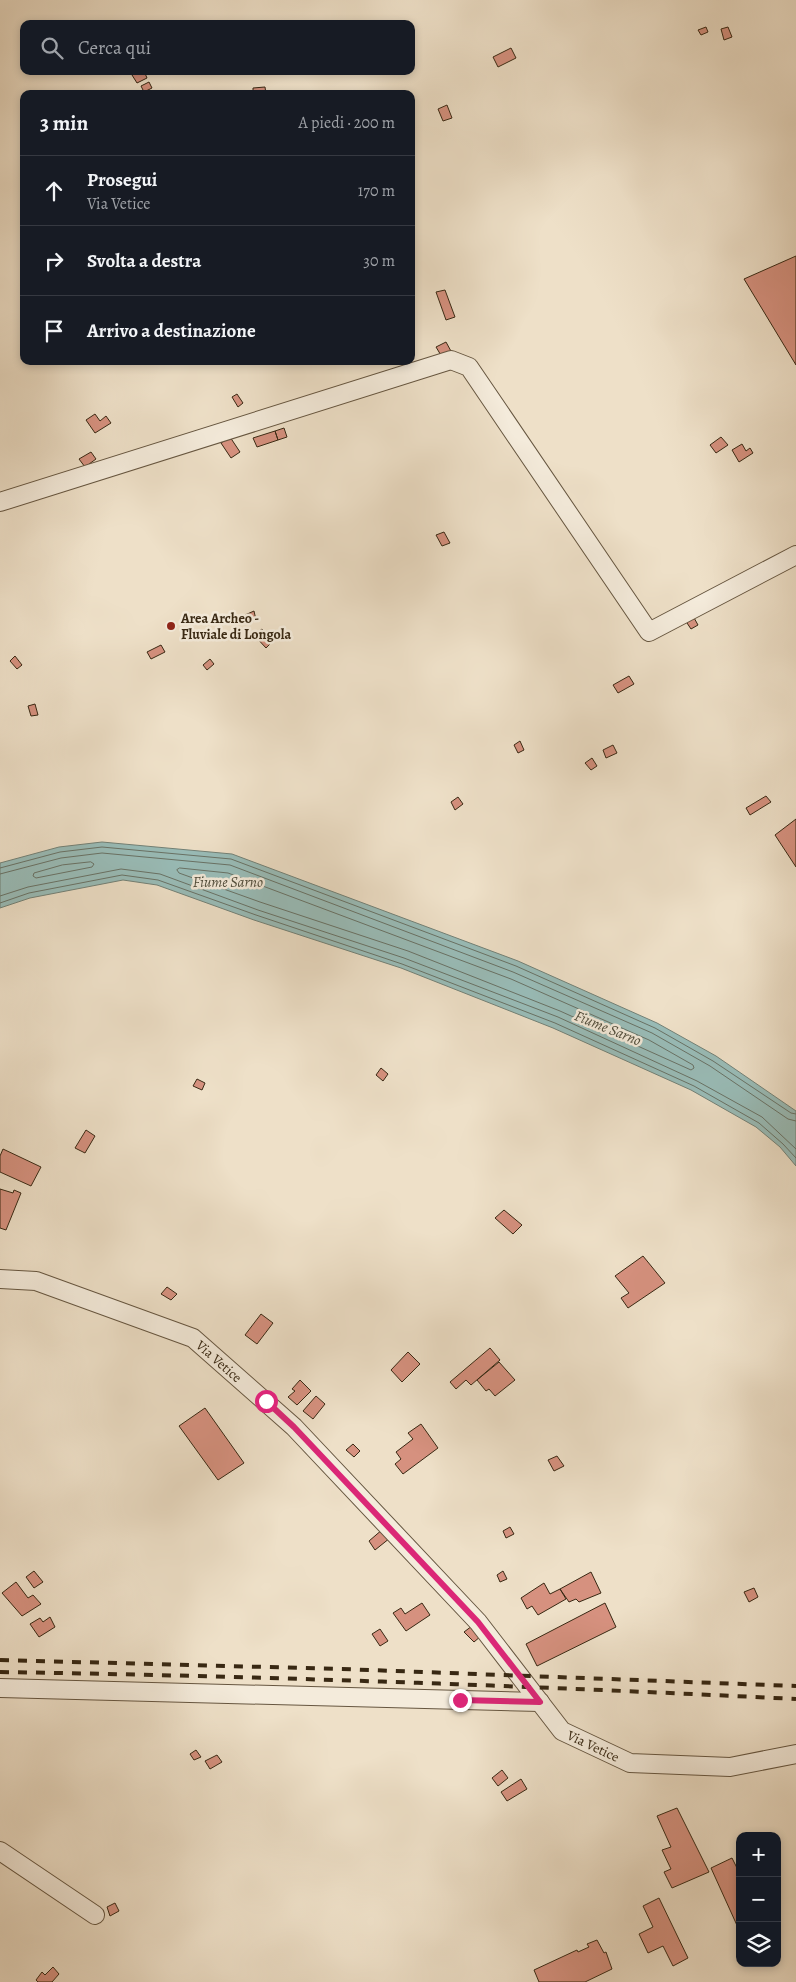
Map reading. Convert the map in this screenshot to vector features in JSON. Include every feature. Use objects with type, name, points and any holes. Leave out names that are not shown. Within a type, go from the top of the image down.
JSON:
[{"type":"street","points":[[0,502],[451,360],[469,367],[649,632],[796,555]]},
{"type":"street","name":"Via Vetice","points":[[0,1279],[36,1281],[193,1338],[294,1427],[478,1622],[562,1731],[630,1763],[730,1767],[796,1754]]},
{"type":"street","points":[[0,1688],[540,1702]]},
{"type":"street","points":[[0,1851],[95,1915]]},
{"type":"water","name":"Fiume Sarno","points":[[102,842],[232,854],[518,961],[657,1023],[716,1056],[796,1111],[796,1166],[780,1147],[756,1127],[691,1090],[553,1028],[401,968],[254,920],[157,885],[123,880],[30,898],[0,908],[0,863],[59,847]]},
{"type":"building","points":[[706,27],[708,32],[701,35],[698,30]]},
{"type":"building","points":[[728,27],[732,37],[724,40],[721,29]]},
{"type":"building","points":[[511,48],[516,58],[498,67],[493,57]]},
{"type":"building","points":[[132,75],[146,75],[147,78],[137,83]]},
{"type":"building","points":[[149,82],[152,88],[143,90],[141,86]]},
{"type":"building","points":[[265,87],[265,90],[253,90],[253,88]]},
{"type":"building","points":[[447,105],[452,118],[443,121],[438,109]]},
{"type":"building","points":[[796,256],[796,365],[744,279]]},
{"type":"building","points":[[445,290],[455,317],[446,320],[436,292]]},
{"type":"building","points":[[446,342],[452,353],[442,357],[436,347]]},
{"type":"building","points":[[237,394],[243,403],[238,407],[232,397]]},
{"type":"building","points":[[95,414],[100,421],[106,416],[111,423],[95,433],[86,420]]},
{"type":"building","points":[[284,428],[287,437],[278,440],[275,431]]},
{"type":"building","points":[[275,431],[278,440],[257,447],[253,438]]},
{"type":"building","points":[[230,437],[240,452],[231,458],[221,443]]},
{"type":"building","points":[[721,437],[728,445],[716,453],[710,445]]},
{"type":"building","points":[[742,444],[746,451],[750,448],[753,453],[739,462],[732,450]]},
{"type":"building","points":[[91,452],[96,459],[85,467],[79,459]]},
{"type":"building","points":[[444,532],[450,543],[442,546],[436,535]]},
{"type":"building","points":[[254,611],[256,620],[249,623],[245,615]]},
{"type":"building","points":[[693,616],[698,625],[691,629],[685,620]]},
{"type":"building","points":[[262,629],[272,642],[266,648],[254,635]]},
{"type":"building","points":[[161,645],[165,652],[151,659],[147,652]]},
{"type":"building","points":[[15,656],[22,665],[17,669],[10,661]]},
{"type":"building","points":[[210,659],[214,664],[207,670],[203,665]]},
{"type":"building","points":[[629,676],[634,684],[618,693],[613,685]]},
{"type":"building","points":[[35,704],[38,715],[31,716],[28,706]]},
{"type":"building","points":[[520,741],[524,750],[518,753],[514,745]]},
{"type":"building","points":[[613,745],[617,753],[606,758],[603,750]]},
{"type":"building","points":[[592,758],[597,766],[591,770],[585,763]]},
{"type":"building","points":[[766,796],[771,802],[750,815],[746,808]]},
{"type":"building","points":[[458,797],[463,804],[455,810],[451,802]]},
{"type":"building","points":[[796,819],[796,867],[775,835]]},
{"type":"building","points":[[381,1068],[388,1074],[383,1081],[376,1075]]},
{"type":"building","points":[[197,1079],[205,1083],[202,1090],[193,1086]]},
{"type":"building","points":[[86,1130],[95,1136],[85,1153],[75,1148]]},
{"type":"building","points":[[3,1149],[41,1167],[31,1186],[0,1172],[0,1156]]},
{"type":"building","points":[[0,1189],[13,1193],[14,1190],[21,1193],[6,1230],[0,1228]]},
{"type":"building","points":[[504,1210],[522,1225],[513,1234],[495,1218]]},
{"type":"building","points":[[643,1256],[665,1283],[628,1308],[621,1298],[629,1293],[615,1276]]},
{"type":"building","points":[[167,1287],[177,1294],[171,1300],[161,1294]]},
{"type":"building","points":[[261,1314],[273,1323],[257,1344],[245,1335]]},
{"type":"building","points":[[490,1348],[500,1360],[471,1385],[466,1380],[456,1389],[450,1382]]},
{"type":"building","points":[[408,1352],[420,1364],[402,1382],[391,1370]]},
{"type":"building","points":[[499,1362],[515,1380],[495,1396],[489,1389],[486,1391],[477,1380]]},
{"type":"building","points":[[300,1380],[311,1391],[297,1405],[288,1397],[295,1391],[292,1389]]},
{"type":"building","points":[[316,1396],[325,1404],[313,1419],[303,1411]]},
{"type":"building","points":[[205,1408],[244,1463],[218,1480],[179,1426]]},
{"type":"building","points":[[421,1424],[438,1448],[403,1474],[395,1464],[401,1459],[396,1452],[413,1439],[408,1433]]},
{"type":"building","points":[[353,1444],[360,1451],[354,1457],[346,1450]]},
{"type":"building","points":[[557,1456],[564,1466],[554,1471],[548,1460]]},
{"type":"building","points":[[510,1527],[514,1534],[506,1538],[503,1531]]},
{"type":"building","points":[[383,1529],[390,1538],[375,1550],[369,1541]]},
{"type":"building","points":[[34,1571],[43,1582],[34,1588],[26,1577]]},
{"type":"building","points":[[503,1571],[507,1579],[500,1582],[497,1575]]},
{"type":"building","points":[[591,1572],[601,1593],[579,1602],[576,1599],[569,1602],[560,1589]]},
{"type":"building","points":[[16,1582],[28,1598],[33,1595],[41,1604],[22,1616],[2,1593]]},
{"type":"building","points":[[544,1583],[550,1594],[560,1589],[566,1599],[538,1615],[532,1606],[527,1609],[521,1598]]},
{"type":"building","points":[[754,1588],[758,1597],[749,1602],[744,1592]]},
{"type":"building","points":[[422,1603],[430,1615],[406,1631],[393,1613],[401,1608],[405,1614]]},
{"type":"building","points":[[605,1603],[616,1627],[537,1666],[526,1644]]},
{"type":"building","points":[[50,1617],[55,1627],[39,1637],[30,1624],[40,1618],[43,1622]]},
{"type":"building","points":[[472,1626],[481,1636],[474,1642],[464,1632]]},
{"type":"building","points":[[380,1629],[388,1641],[380,1646],[372,1634]]},
{"type":"building","points":[[196,1750],[201,1757],[194,1760],[190,1754]]},
{"type":"building","points":[[217,1755],[222,1762],[210,1769],[205,1761]]},
{"type":"building","points":[[502,1770],[508,1778],[498,1786],[492,1778]]},
{"type":"building","points":[[521,1779],[527,1789],[507,1801],[501,1792]]},
{"type":"building","points":[[677,1808],[709,1872],[672,1888],[664,1872],[671,1869],[662,1850],[671,1847],[657,1816]]},
{"type":"building","points":[[732,1858],[736,1866],[736,1923],[711,1868]]},
{"type":"building","points":[[659,1898],[688,1958],[673,1966],[663,1946],[648,1953],[639,1934],[653,1927],[643,1906]]},
{"type":"building","points":[[115,1903],[119,1911],[110,1916],[107,1907]]},
{"type":"building","points":[[597,1940],[604,1953],[606,1952],[612,1969],[585,1982],[539,1982],[534,1970],[577,1950],[578,1952],[589,1947],[587,1944]]},
{"type":"building","points":[[53,1967],[59,1974],[52,1982],[38,1982],[36,1980],[42,1972],[45,1975]]},
{"type":"railway","points":[[0,1660],[342,1669],[796,1686]]},
{"type":"railway","points":[[0,1672],[398,1682],[796,1699]]},
{"type":"place","name":"Area Archeo - Fluviale di Longola","points":[[171,626]]},
{"type":"route","points":[[266,1401],[294,1427],[478,1622],[540,1702],[460,1700]]}]
